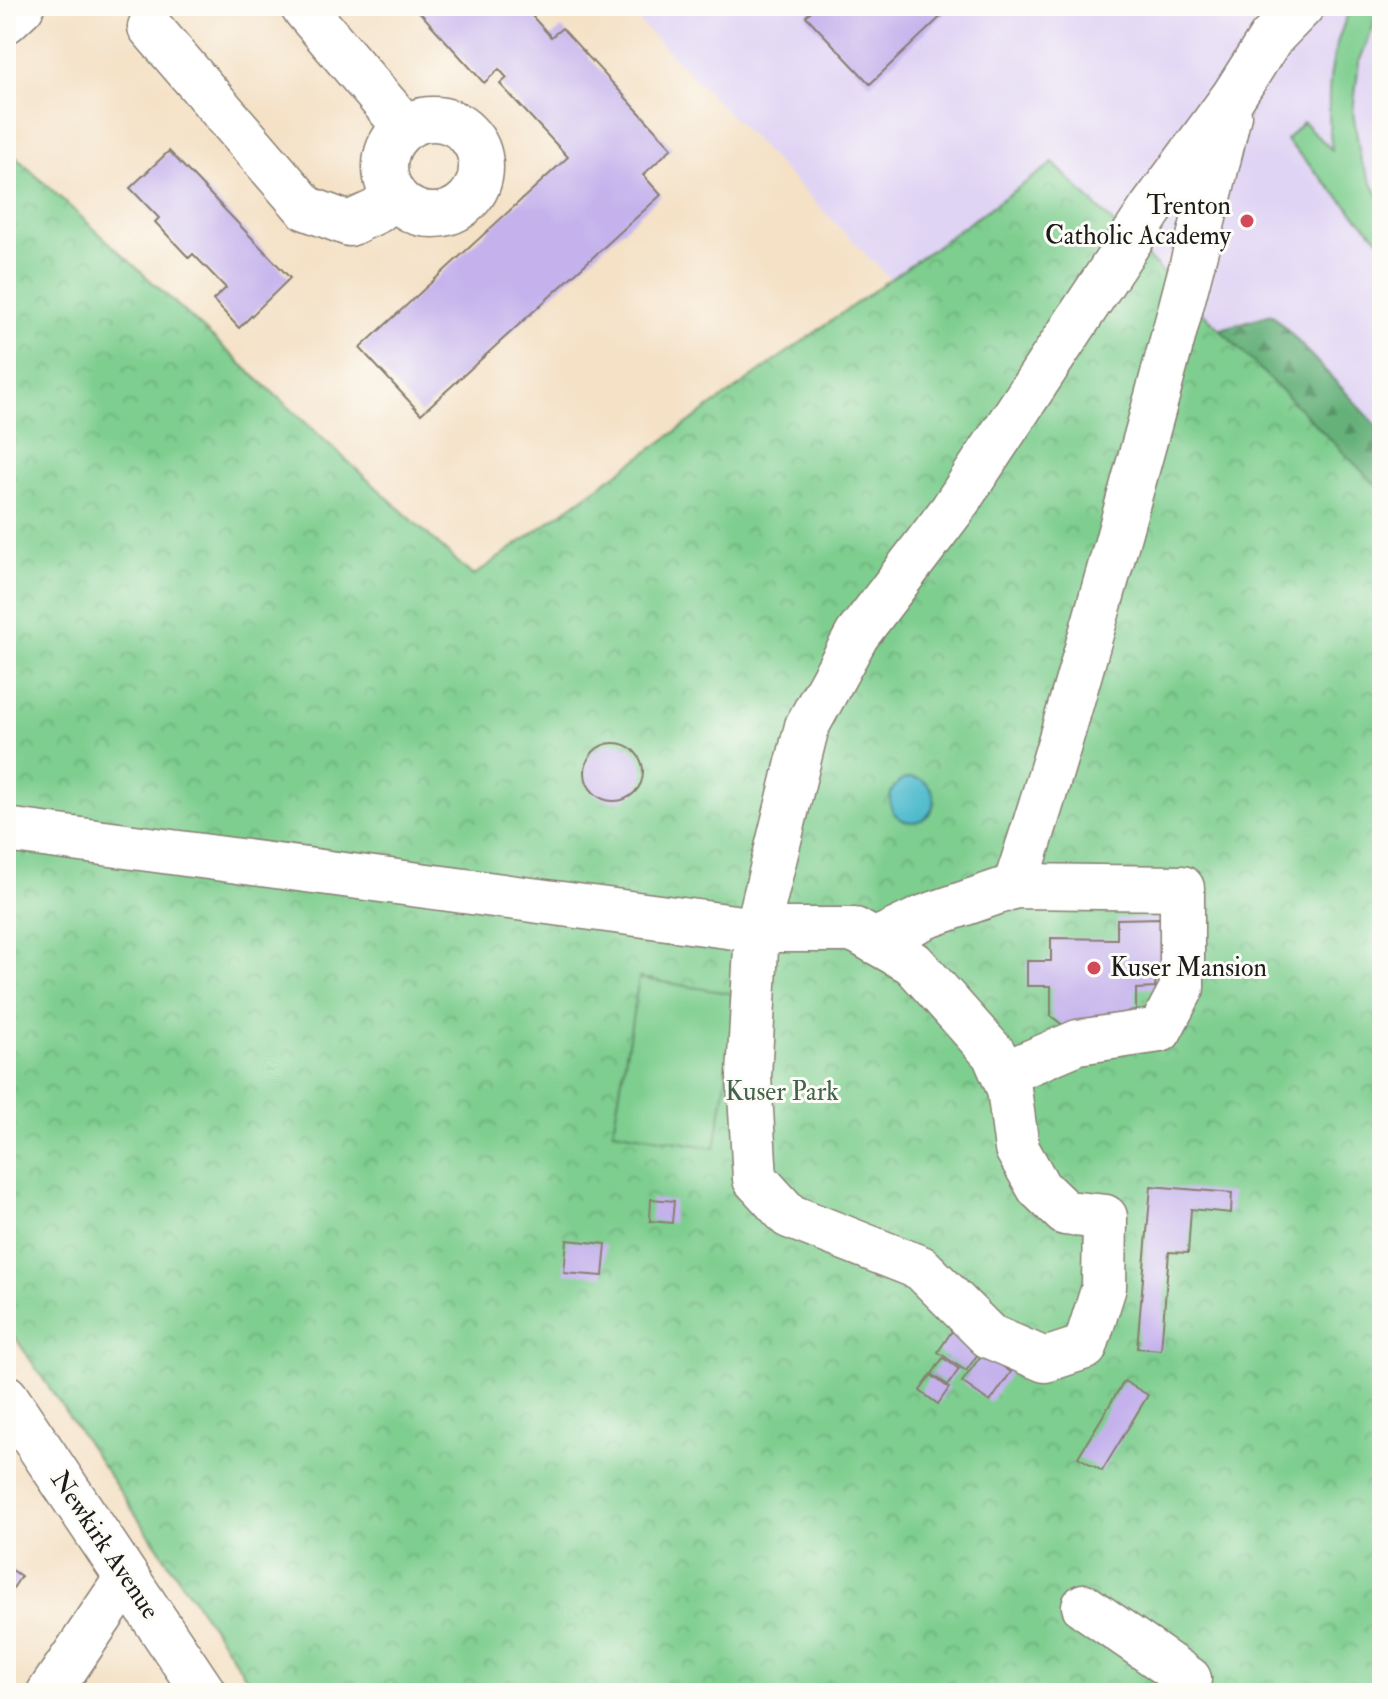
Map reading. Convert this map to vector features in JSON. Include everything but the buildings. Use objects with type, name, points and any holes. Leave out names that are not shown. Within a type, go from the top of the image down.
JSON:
[{"type":"street","points":[[6,21],[22,6]]},
{"type":"street","points":[[302,6],[405,127]]},
{"type":"street","points":[[6,830],[757,930],[855,930],[913,963],[994,1054],[1009,1089],[1017,1149],[1039,1188],[1065,1213],[1105,1217],[1104,1287],[1085,1347],[1045,1360],[989,1336],[921,1268],[789,1216],[755,1179],[749,1076],[757,930],[807,726],[857,635],[952,510],[1151,209],[1233,97],[1270,39],[1302,6]]},
{"type":"street","points":[[154,13],[306,208],[349,224],[377,211],[394,196]]},
{"type":"street","points":[[1015,886],[1046,792],[1136,472],[1198,245],[1233,97]]},
{"type":"street","points":[[436,119],[466,131],[481,159],[481,175],[466,203],[452,211],[420,214],[394,196],[387,182],[387,151],[405,127],[436,119]]},
{"type":"street","points":[[874,941],[925,917],[1015,886],[1182,888],[1182,988],[1160,1030],[1078,1042],[1003,1074]]},
{"type":"street","name":"Newkirk Avenue","points":[[6,1397],[204,1693]]},
{"type":"street","points":[[49,1693],[127,1578]]},
{"type":"street","points":[[1084,1606],[1189,1679],[1180,1693]]},
{"type":"shaded area","name":"Trenton Catholic Academy","points":[[624,6],[1382,6],[1382,431],[1272,314],[1221,329],[1054,163],[890,279]]},
{"type":"green space","points":[[1352,6],[1382,6],[1359,62],[1353,112],[1361,161],[1382,203],[1382,243],[1286,140],[1303,122],[1332,150],[1330,76],[1338,41]]},
{"type":"green space","name":"Kuser Park","points":[[6,148],[473,576],[1053,163],[1382,491],[1382,1693],[257,1693],[6,1324]]},
{"type":"green space","points":[[1272,314],[1382,431],[1382,589],[1206,397],[1221,329]]},
{"type":"green space","points":[[639,978],[740,995],[715,1148],[613,1131]]},
{"type":"water","points":[[912,778],[927,785],[934,800],[927,815],[912,822],[897,815],[890,800],[897,785]]},
{"type":"place","name":"Trenton Catholic Academy","points":[[1247,221]]},
{"type":"place","name":"Kuser Mansion","points":[[1094,968]]}]
